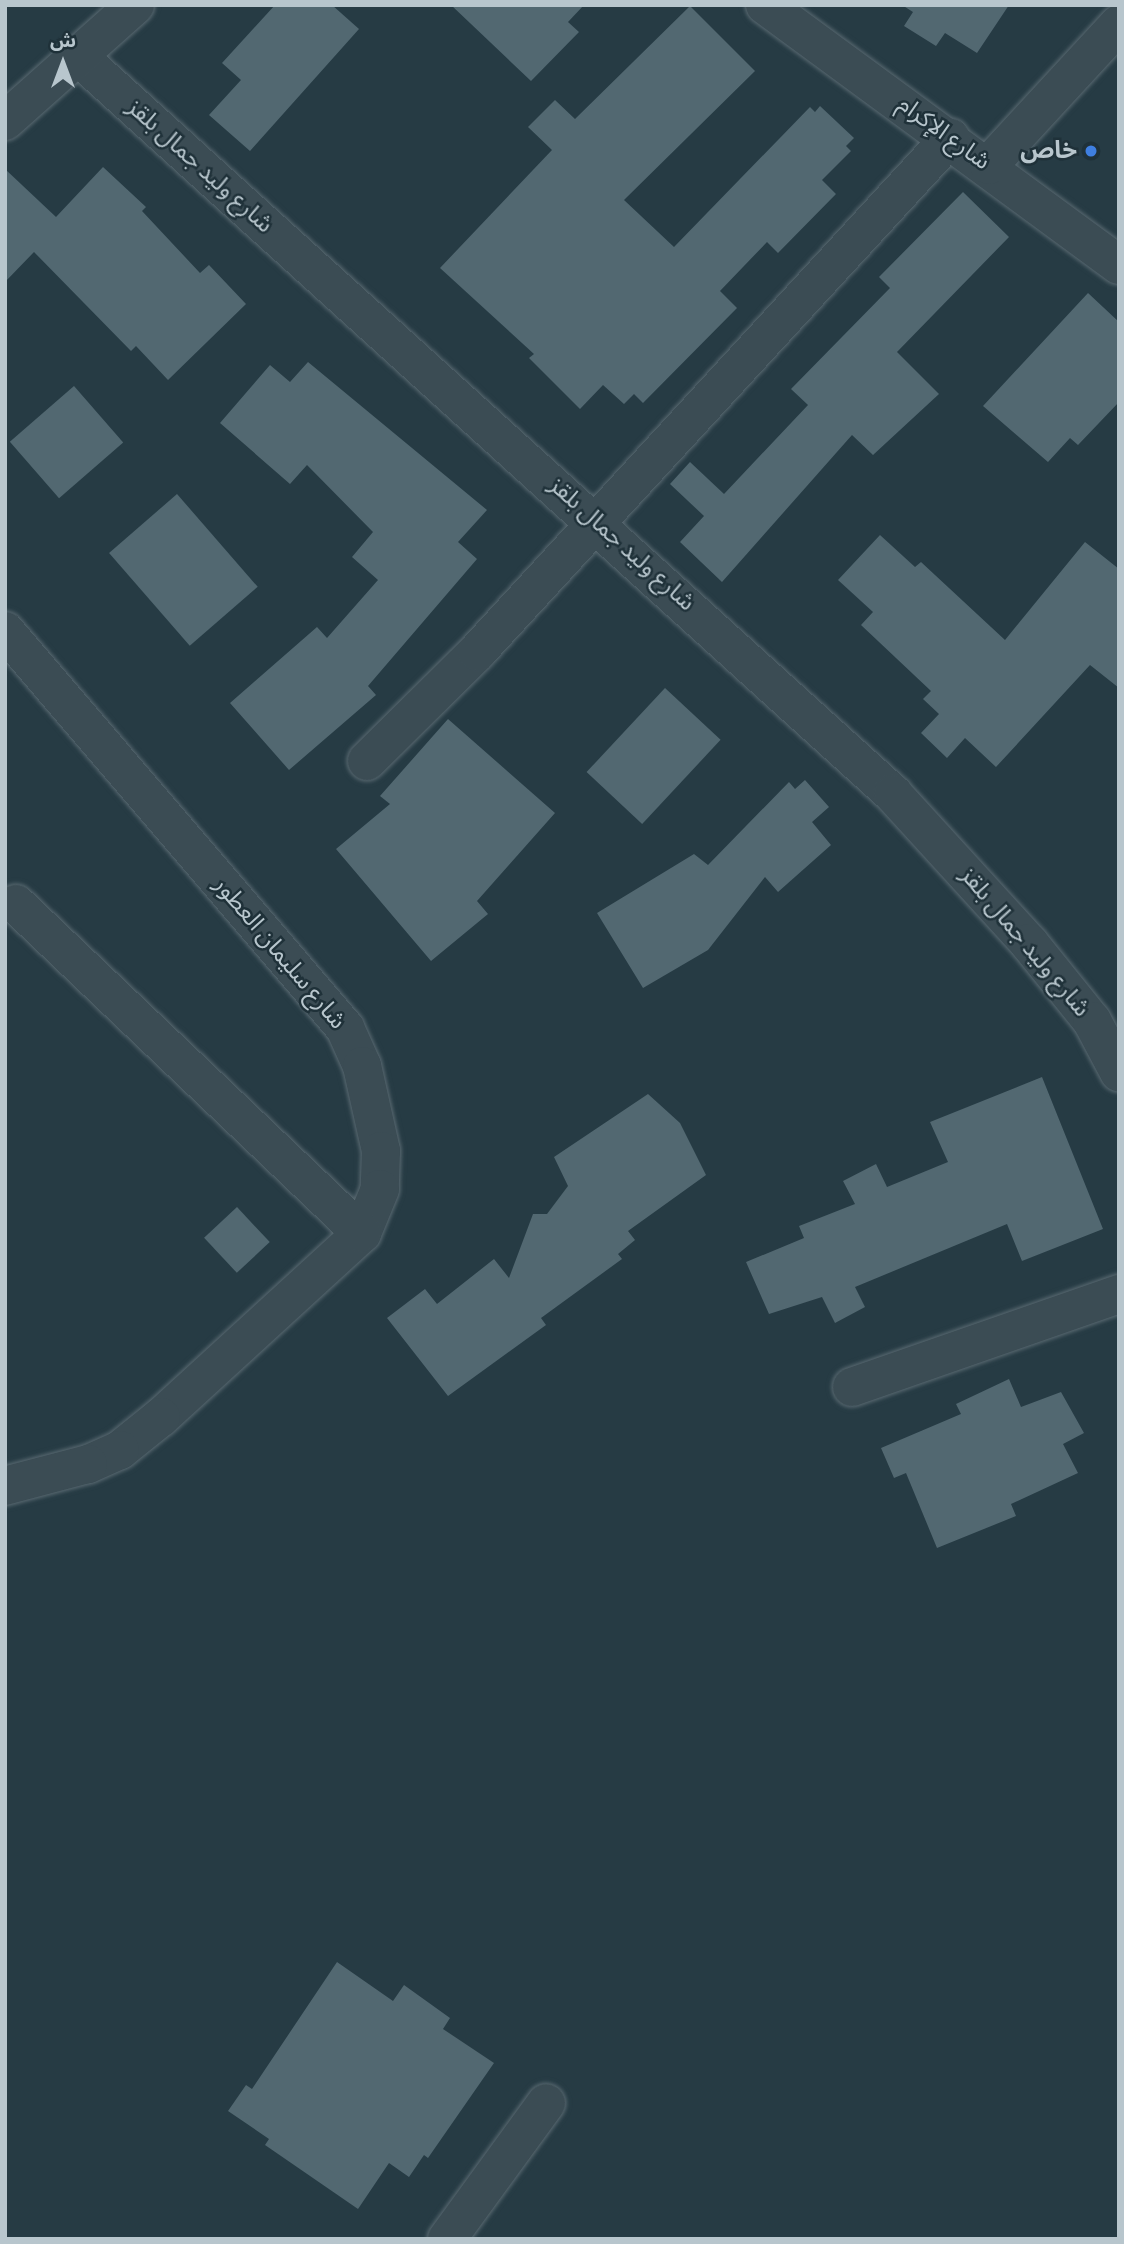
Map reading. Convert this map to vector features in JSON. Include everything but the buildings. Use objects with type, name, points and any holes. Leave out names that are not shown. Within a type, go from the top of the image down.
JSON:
[{"type":"street","points":[[5,121],[80,58],[135,5]]},
{"type":"street","name":"شارع الإكرام","points":[[765,5],[989,165],[1119,265]]},
{"type":"street","points":[[989,165],[1119,24]]},
{"type":"street","name":"شارع وليد جمال بلقز","points":[[80,58],[598,522],[943,847],[1092,1021],[1119,1072]]},
{"type":"street","points":[[367,761],[598,522],[950,138]]},
{"type":"street","name":"شارع سليمان العطور","points":[[5,631],[345,1028],[362,1066],[381,1151],[380,1189],[362,1233],[120,1450],[48,1478],[5,1486]]},
{"type":"street","points":[[16,904],[362,1233]]},
{"type":"street","points":[[852,1387],[1119,1294]]},
{"type":"street","points":[[447,2239],[546,2103]]},
{"type":"place","name":"خاص","points":[[1091,151]]}]
